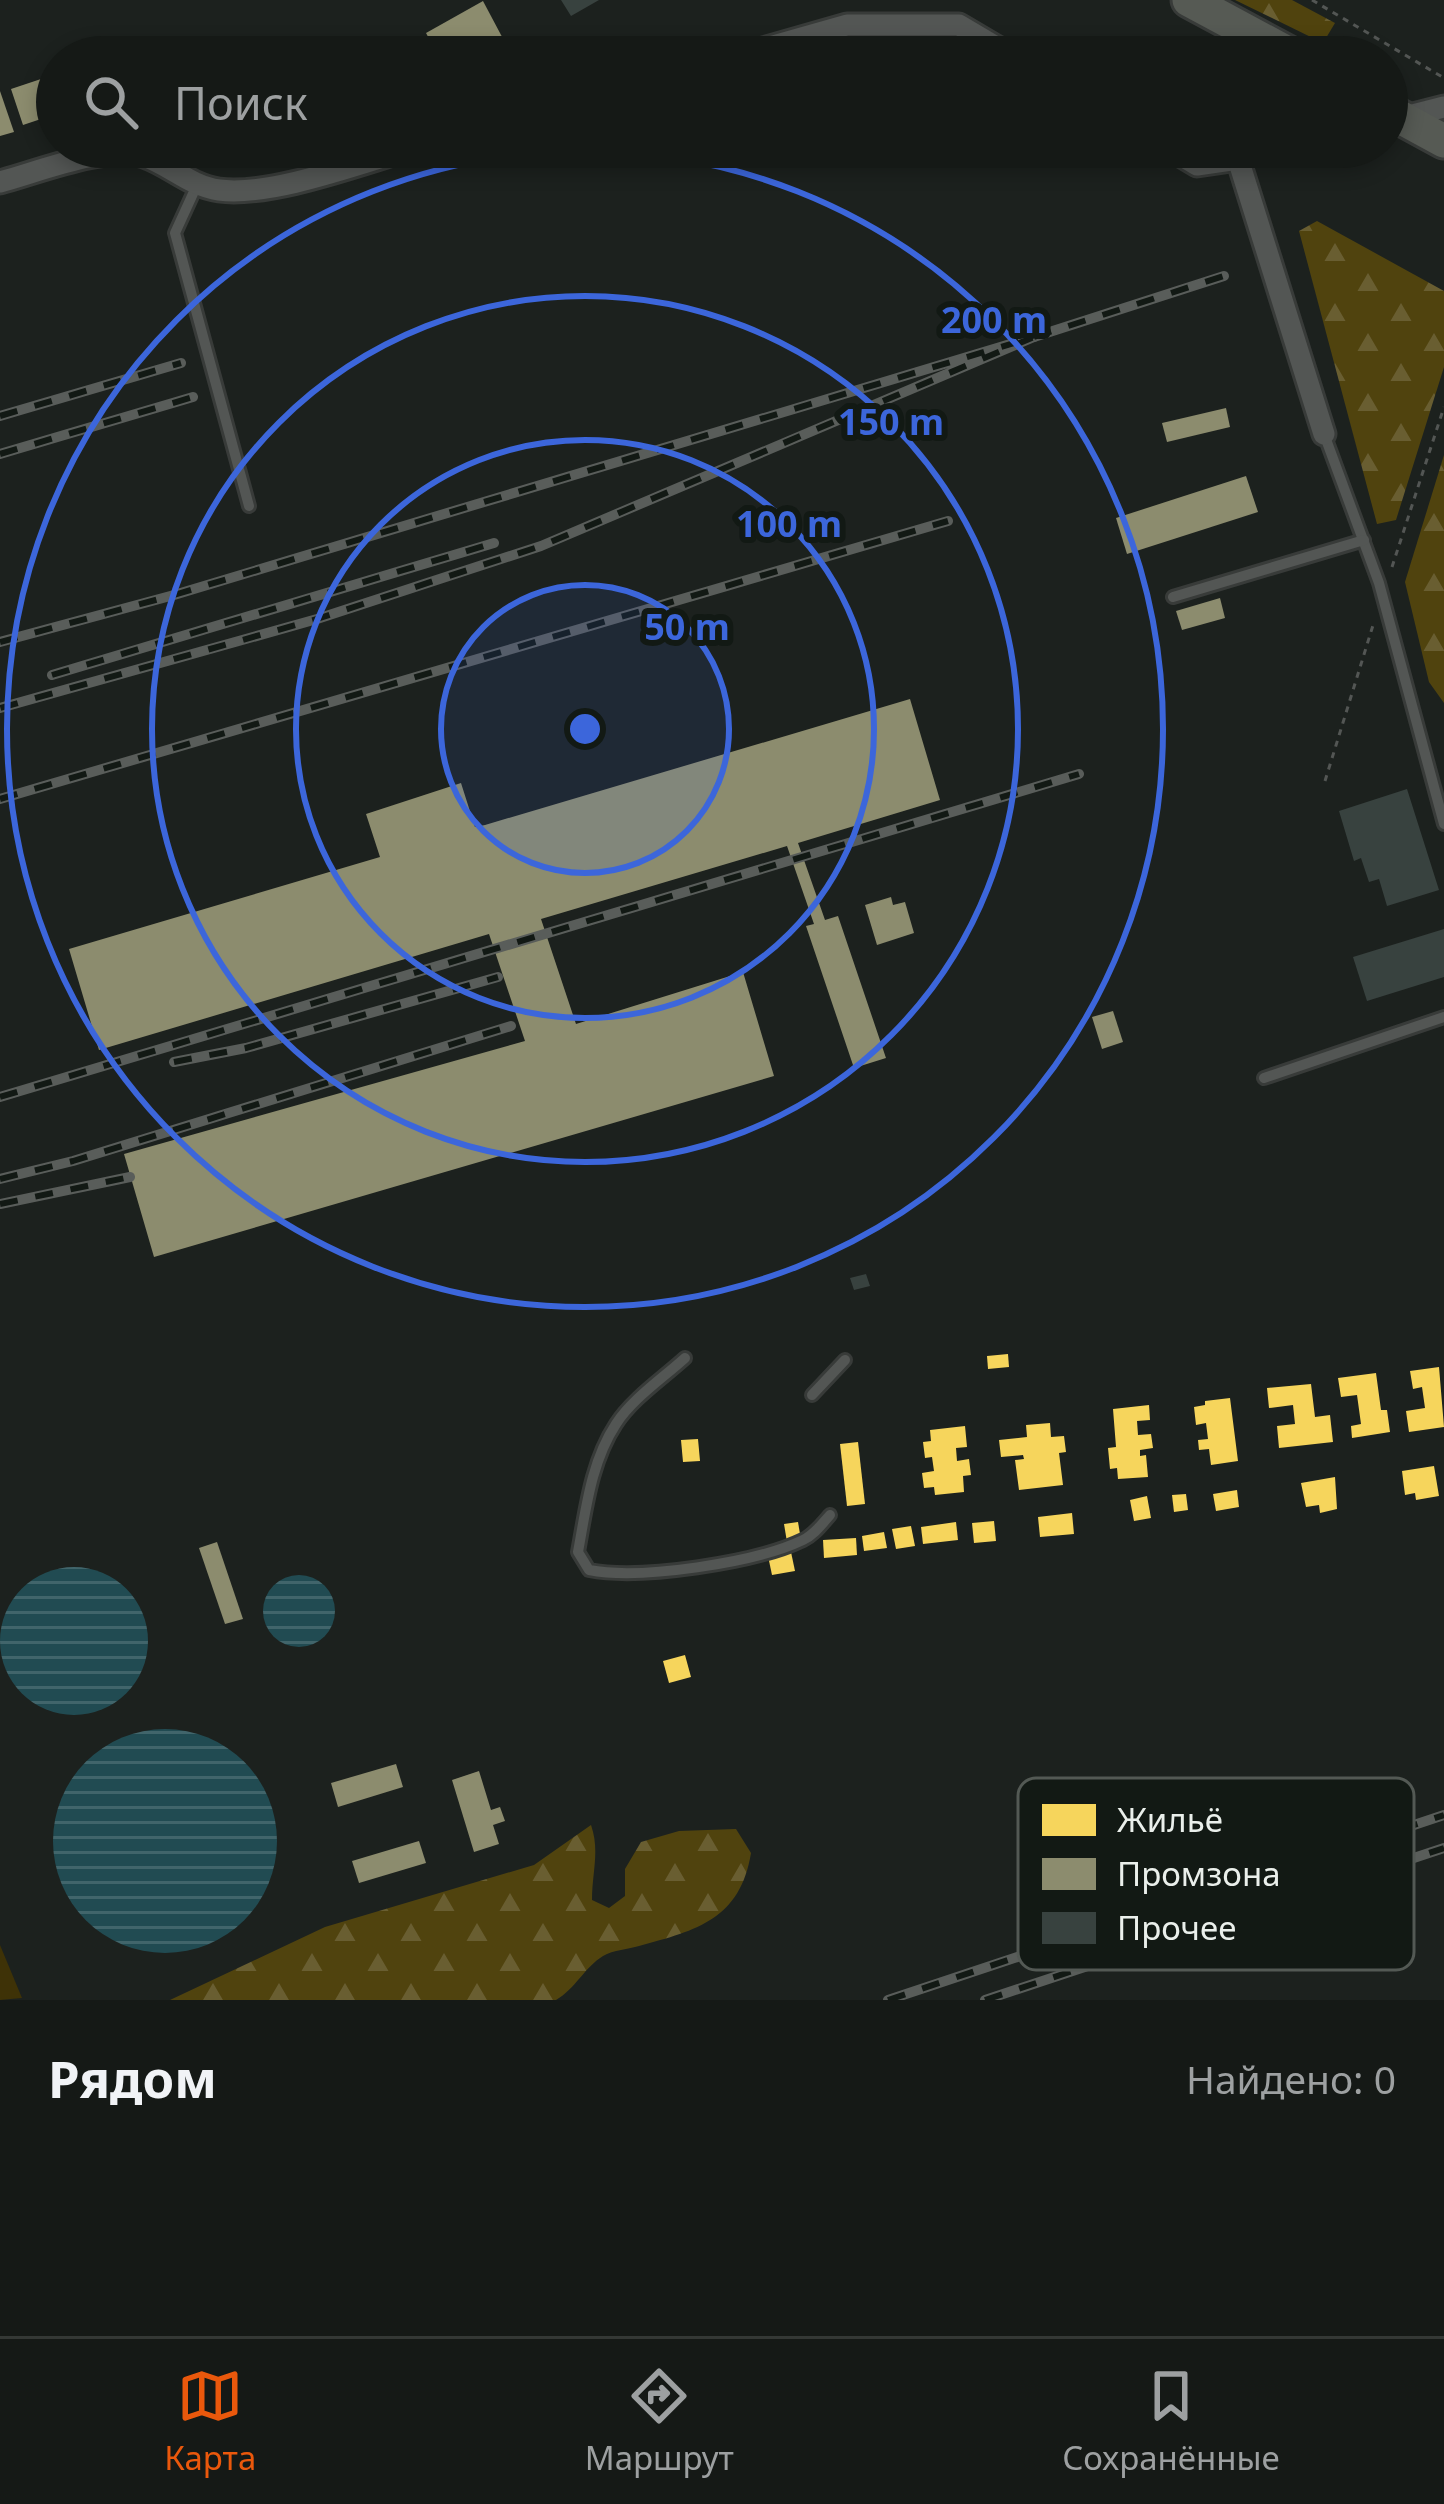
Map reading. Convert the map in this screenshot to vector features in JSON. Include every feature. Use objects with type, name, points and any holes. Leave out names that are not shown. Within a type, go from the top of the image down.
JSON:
[{"type":"highway","points":[[1189,0],[1256,36]]},
{"type":"highway","points":[[1408,122],[1444,141]]},
{"type":"street","points":[[811,36],[847,26],[959,26],[976,36]]},
{"type":"street","points":[[1408,112],[1444,107]]},
{"type":"street","points":[[0,182],[52,168]]},
{"type":"street","points":[[167,168],[222,191],[285,184],[342,168]]},
{"type":"street","points":[[1247,168],[1324,434]]},
{"type":"lane","points":[[197,184],[175,233],[249,506]]},
{"type":"lane","points":[[1324,434],[1364,540],[1444,824]]},
{"type":"lane","points":[[1173,597],[1364,540]]},
{"type":"lane","points":[[1264,1078],[1444,1018]]},
{"type":"lane","points":[[685,1358],[616,1422],[592,1475],[578,1552],[589,1570],[617,1576],[732,1561],[808,1538],[830,1515]]},
{"type":"lane","points":[[812,1394],[845,1360]]},
{"type":"path","points":[[1312,0],[1373,36]]},
{"type":"path","points":[[1408,57],[1444,78]]},
{"type":"green space","points":[[1235,0],[1292,0],[1335,23],[1327,36],[1309,36]]},
{"type":"green space","points":[[1317,221],[1444,291],[1444,367],[1396,520],[1377,524],[1299,231]]},
{"type":"green space","points":[[1444,455],[1444,703],[1429,682],[1405,582]]},
{"type":"green space","points":[[591,1825],[595,1853],[592,1900],[609,1908],[625,1896],[625,1869],[641,1842],[679,1831],[736,1829],[751,1853],[737,1893],[713,1918],[680,1934],[603,1956],[556,2000],[170,2000],[325,1927],[534,1865]]},
{"type":"shaded area","points":[[0,1945],[22,1998],[0,2000]]},
{"type":"water","points":[[74,1567],[102,1572],[126,1589],[143,1613],[148,1641],[143,1669],[126,1693],[102,1710],[74,1715],[46,1710],[22,1693],[5,1669],[0,1641],[5,1613],[22,1589],[46,1572]]},
{"type":"water","points":[[299,1575],[325,1585],[335,1611],[325,1637],[299,1647],[273,1637],[263,1611],[273,1585]]},
{"type":"water","points":[[165,1729],[208,1738],[244,1762],[268,1798],[277,1841],[268,1884],[244,1920],[208,1944],[165,1953],[122,1944],[86,1920],[62,1884],[53,1841],[62,1798],[86,1762],[122,1738]]},
{"type":"building: Жильё","points":[[1008,1354],[1009,1367],[988,1369],[987,1356]]},
{"type":"building: Жильё","points":[[1439,1367],[1444,1427],[1409,1432],[1406,1411],[1425,1408],[1422,1387],[1413,1389],[1410,1371]]},
{"type":"building: Жильё","points":[[1376,1373],[1381,1410],[1387,1410],[1390,1432],[1352,1438],[1351,1426],[1361,1424],[1357,1395],[1341,1397],[1338,1378]]},
{"type":"building: Жильё","points":[[1311,1384],[1315,1417],[1330,1415],[1333,1442],[1279,1448],[1277,1426],[1295,1424],[1293,1405],[1269,1408],[1267,1388]]},
{"type":"building: Жильё","points":[[1230,1398],[1238,1461],[1211,1465],[1209,1449],[1199,1450],[1198,1440],[1208,1439],[1206,1423],[1196,1425],[1194,1407]]},
{"type":"building: Жильё","points":[[1149,1405],[1150,1420],[1137,1421],[1138,1435],[1151,1434],[1153,1448],[1140,1450],[1140,1456],[1146,1455],[1148,1477],[1118,1479],[1117,1468],[1110,1469],[1108,1448],[1116,1447],[1113,1409]]},
{"type":"building: Жильё","points":[[1050,1423],[1051,1437],[1064,1436],[1066,1452],[1059,1453],[1063,1485],[1019,1490],[1015,1460],[1024,1459],[1023,1455],[1001,1457],[999,1440],[1027,1437],[1026,1425]]},
{"type":"building: Жильё","points":[[965,1426],[967,1447],[956,1448],[957,1461],[969,1459],[971,1475],[963,1476],[964,1492],[935,1495],[934,1487],[924,1488],[922,1473],[934,1471],[932,1457],[925,1458],[923,1442],[931,1441],[930,1430]]},
{"type":"building: Жильё","points":[[698,1439],[700,1461],[683,1462],[681,1440]]},
{"type":"building: Жильё","points":[[858,1442],[865,1504],[847,1506],[840,1444]]},
{"type":"building: Жильё","points":[[1434,1466],[1439,1496],[1416,1500],[1415,1493],[1405,1495],[1402,1471]]},
{"type":"building: Жильё","points":[[1335,1477],[1337,1509],[1320,1513],[1319,1505],[1306,1507],[1301,1483]]},
{"type":"building: Жильё","points":[[1237,1490],[1239,1507],[1216,1511],[1213,1494]]},
{"type":"building: Жильё","points":[[1186,1494],[1188,1510],[1174,1512],[1172,1495]]},
{"type":"building: Жильё","points":[[1147,1496],[1151,1518],[1134,1521],[1130,1500]]},
{"type":"building: Жильё","points":[[1072,1513],[1074,1534],[1040,1537],[1038,1517]]},
{"type":"building: Жильё","points":[[994,1521],[996,1541],[974,1543],[972,1523]]},
{"type":"building: Жильё","points":[[798,1522],[801,1540],[787,1542],[784,1524]]},
{"type":"building: Жильё","points":[[956,1522],[958,1540],[923,1544],[921,1527]]},
{"type":"building: Жильё","points":[[911,1526],[915,1546],[896,1549],[892,1529]]},
{"type":"building: Жильё","points":[[884,1532],[887,1548],[864,1551],[862,1536]]},
{"type":"building: Жильё","points":[[856,1538],[857,1555],[824,1558],[823,1540]]},
{"type":"building: Жильё","points":[[791,1552],[795,1571],[772,1575],[768,1556]]},
{"type":"building: Жильё","points":[[685,1655],[691,1677],[669,1683],[663,1661]]},
{"type":"building: Промзона","points":[[483,1],[502,36],[428,36]]},
{"type":"building: Промзона","points":[[36,81],[36,121],[23,125],[11,89]]},
{"type":"building: Промзона","points":[[0,91],[14,132],[0,136]]},
{"type":"building: Промзона","points":[[1226,408],[1230,427],[1167,442],[1162,423]]},
{"type":"building: Промзона","points":[[1246,476],[1258,512],[1127,554],[1116,518]]},
{"type":"building: Промзона","points":[[1220,598],[1225,618],[1182,630],[1176,611]]},
{"type":"building: Промзона","points":[[910,699],[940,800],[798,843],[825,920],[838,916],[886,1058],[854,1068],[806,926],[814,924],[787,846],[541,919],[576,1024],[743,972],[774,1076],[154,1257],[124,1154],[525,1041],[489,934],[99,1050],[69,949],[380,857],[366,814],[461,783],[475,827]]},
{"type":"building: Промзона","points":[[891,897],[893,905],[905,902],[914,933],[877,945],[865,905]]},
{"type":"building: Промзона","points":[[1113,1011],[1123,1042],[1102,1049],[1092,1017]]},
{"type":"building: Промзона","points":[[217,1542],[243,1619],[225,1624],[199,1548]]},
{"type":"building: Промзона","points":[[396,1764],[403,1787],[338,1807],[331,1783]]},
{"type":"building: Промзона","points":[[479,1771],[491,1810],[500,1807],[505,1821],[493,1825],[499,1844],[474,1852],[452,1780]]},
{"type":"building: Промзона","points":[[419,1841],[426,1863],[359,1883],[352,1861]]},
{"type":"building: Прочее","points":[[561,0],[599,0],[571,16]]},
{"type":"building: Прочее","points":[[1407,789],[1439,890],[1387,906],[1379,879],[1369,882],[1361,858],[1354,861],[1339,811]]},
{"type":"building: Прочее","points":[[1444,929],[1444,977],[1367,1001],[1353,957]]},
{"type":"building: Прочее","points":[[866,1274],[870,1286],[854,1290],[850,1278]]},
{"type":"railway","points":[[1034,337],[1224,276]]},
{"type":"railway","points":[[0,642],[174,595],[1034,337],[541,546],[317,619],[0,708]]},
{"type":"railway","points":[[0,416],[181,363]]},
{"type":"railway","points":[[0,454],[193,397]]},
{"type":"railway","points":[[0,799],[948,521]]},
{"type":"railway","points":[[52,675],[494,543]]},
{"type":"railway","points":[[0,1097],[1079,774]]},
{"type":"railway","points":[[174,1062],[246,1048],[498,977]]},
{"type":"railway","points":[[0,1179],[73,1161],[511,1026]]},
{"type":"railway","points":[[0,1204],[130,1177]]},
{"type":"railway","points":[[1414,1825],[1444,1815]]},
{"type":"railway","points":[[1414,1858],[1444,1848]]},
{"type":"railway","points":[[888,2000],[1018,1957]]},
{"type":"railway","points":[[985,2000],[1076,1970]]}]
